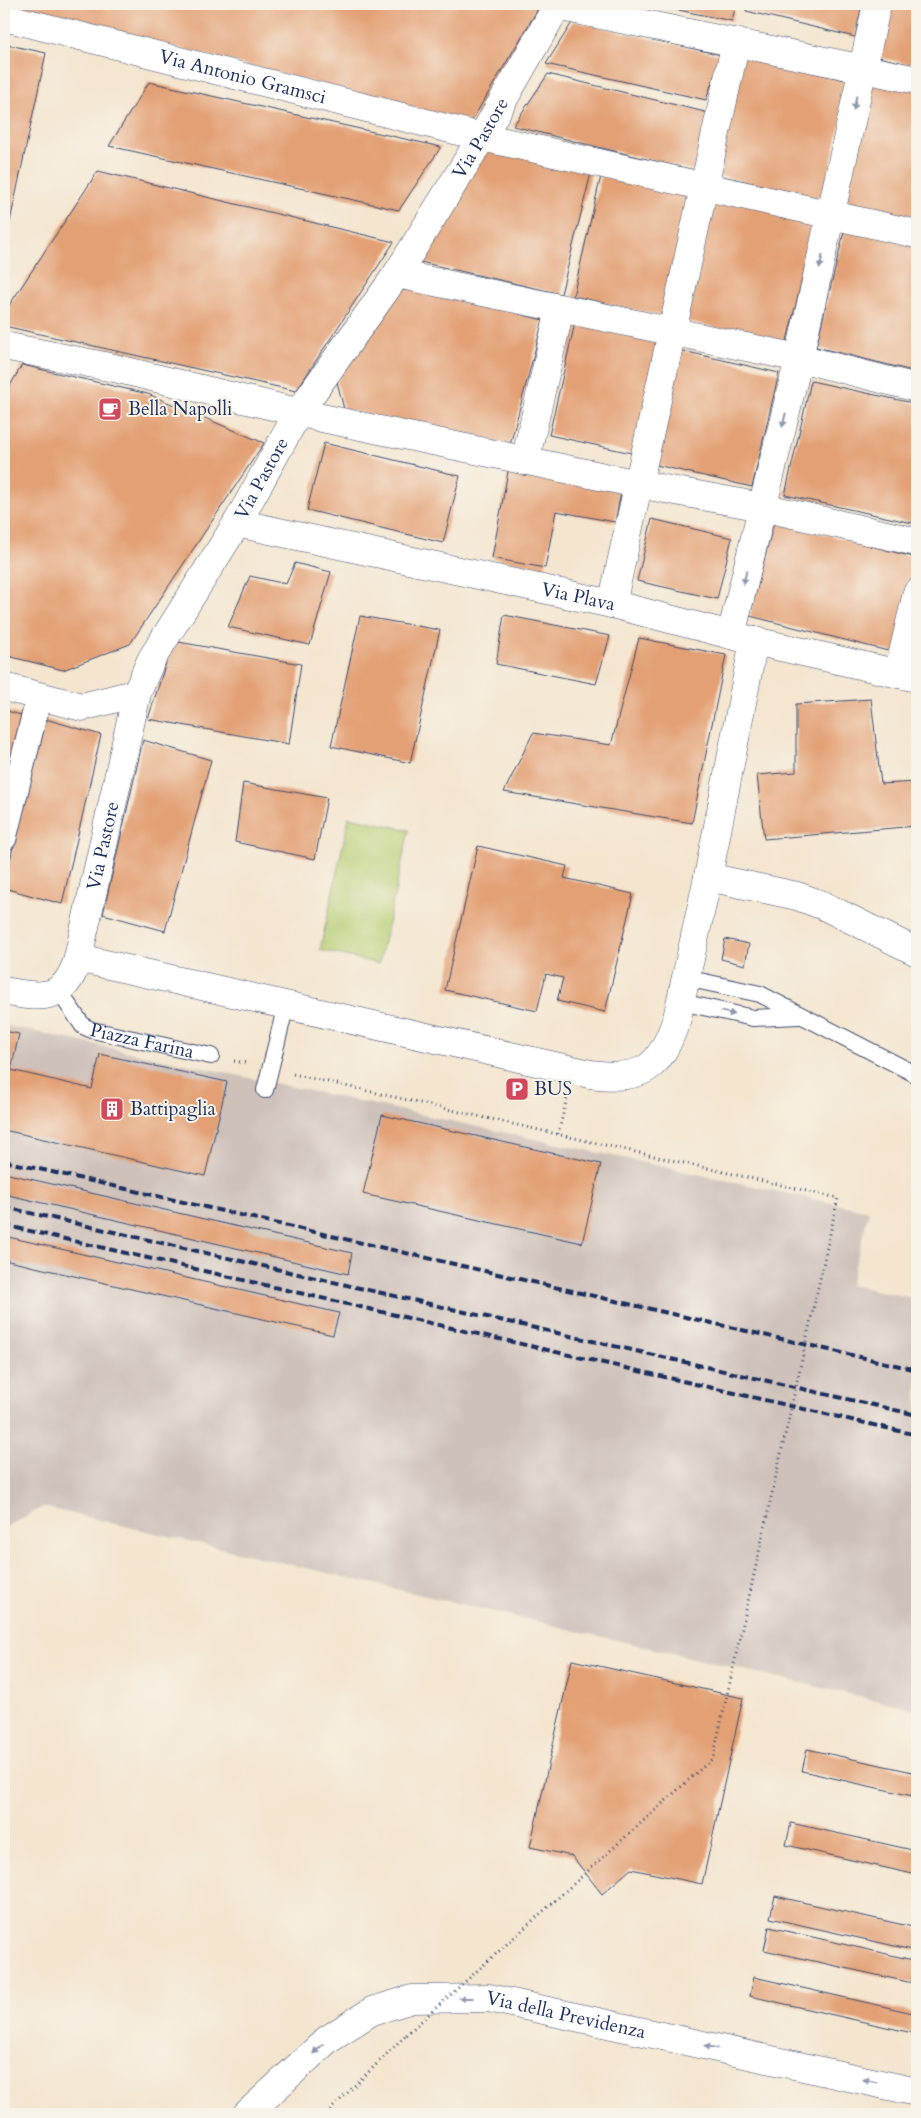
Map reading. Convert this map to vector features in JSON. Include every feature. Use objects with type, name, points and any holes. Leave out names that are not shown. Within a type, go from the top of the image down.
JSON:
[{"type":"street","points":[[78,958],[573,1070],[615,1077],[638,1073],[651,1066],[657,1060],[671,1036],[684,990],[708,877],[762,506],[832,216],[877,4]]},
{"type":"street","points":[[557,5],[917,80]]},
{"type":"street","name":"Via Pastore","points":[[58,990],[70,980],[78,958],[137,693],[151,660],[237,523],[298,413],[397,274],[482,137],[557,5]]},
{"type":"street","name":"Via Antonio Gramsci","points":[[4,17],[482,137],[917,234]]},
{"type":"street","points":[[612,604],[736,42]]},
{"type":"street","points":[[397,274],[672,333],[799,358],[917,388]]},
{"type":"street","points":[[525,461],[560,309]]},
{"type":"street","points":[[7,352],[114,368],[298,413],[638,484],[762,506],[917,542]]},
{"type":"street","name":"Via Plava","points":[[237,523],[612,604],[743,638],[908,676]]},
{"type":"street","points":[[908,676],[917,593]]},
{"type":"street","points":[[4,687],[82,707],[137,693]]},
{"type":"street","points":[[4,838],[39,696]]},
{"type":"street","points":[[708,877],[796,896],[822,904],[917,952]]},
{"type":"street","points":[[4,991],[40,996],[58,990]]},
{"type":"street","name":"Via della Previdenza","points":[[247,2114],[328,2039],[372,2011],[412,1999],[489,1998],[917,2092]]},
{"type":"lane","name":"Piazza Farina","points":[[58,990],[83,1026],[92,1030],[211,1056]]},
{"type":"lane","points":[[684,990],[753,1018],[800,1016]]},
{"type":"lane","points":[[684,990],[760,994],[917,1075]]},
{"type":"lane","points":[[266,1090],[286,1005]]},
{"type":"path","points":[[292,1073],[838,1198],[713,1758],[406,2035],[326,2114]]},
{"type":"path","points":[[558,1134],[567,1097]]},
{"type":"shaded area","points":[[4,1025],[869,1211],[850,1285],[917,1299],[917,1710],[43,1507],[4,1528]]},
{"type":"green space","points":[[349,817],[409,830],[379,964],[320,950]]},
{"type":"building","points":[[4,4],[541,4],[471,122]]},
{"type":"building","points":[[649,4],[736,4],[732,21]]},
{"type":"building","points":[[747,4],[862,4],[855,37],[746,11]]},
{"type":"building","points":[[890,4],[917,4],[917,66],[878,57]]},
{"type":"building","points":[[573,21],[721,55],[706,100],[546,64]]},
{"type":"building","points":[[4,44],[46,53],[5,245],[4,245]]},
{"type":"building","points":[[743,57],[850,81],[823,199],[716,175]]},
{"type":"building","points":[[548,74],[709,113],[695,171],[513,126]]},
{"type":"building","points":[[872,78],[917,89],[917,221],[843,204]]},
{"type":"building","points":[[149,82],[441,147],[399,210],[109,146]]},
{"type":"building","points":[[487,148],[591,173],[561,294],[416,261]]},
{"type":"building","points":[[98,171],[394,242],[296,391],[4,326],[4,313]]},
{"type":"building","points":[[601,176],[694,197],[667,317],[573,296]]},
{"type":"building","points":[[712,196],[816,221],[786,345],[683,320]]},
{"type":"building","points":[[845,228],[917,245],[917,372],[816,347]]},
{"type":"building","points":[[414,287],[543,320],[510,445],[344,409],[337,382],[389,295]]},
{"type":"building","points":[[575,323],[661,343],[636,454],[549,435]]},
{"type":"building","points":[[679,350],[779,373],[752,487],[652,464]]},
{"type":"building","points":[[22,365],[148,394],[264,443],[130,644],[63,670],[4,655],[4,396]]},
{"type":"building","points":[[811,381],[917,404],[917,524],[785,495]]},
{"type":"building","points":[[324,443],[460,476],[443,543],[307,510]]},
{"type":"building","points":[[509,466],[622,488],[615,522],[556,511],[545,568],[492,558]]},
{"type":"building","points":[[652,519],[732,538],[717,599],[637,581]]},
{"type":"building","points":[[774,521],[917,558],[917,570],[896,653],[750,616]]},
{"type":"building","points":[[295,563],[331,572],[310,645],[228,627],[250,576],[286,584]]},
{"type":"building","points":[[504,615],[610,636],[596,684],[496,664]]},
{"type":"building","points":[[360,616],[440,630],[410,763],[331,746]]},
{"type":"building","points":[[639,638],[726,655],[692,823],[504,792],[533,733],[611,745]]},
{"type":"building","points":[[173,641],[301,664],[289,744],[148,719]]},
{"type":"building","points":[[871,699],[881,784],[917,782],[917,826],[764,839],[757,775],[796,772],[796,704]]},
{"type":"building","points":[[4,710],[27,717],[4,801]]},
{"type":"building","points":[[42,718],[101,735],[62,904],[4,888]]},
{"type":"building","points":[[143,740],[211,760],[165,931],[103,914]]},
{"type":"building","points":[[243,783],[327,798],[315,859],[235,842]]},
{"type":"building","points":[[478,846],[567,866],[564,878],[633,894],[605,1012],[557,1001],[563,978],[546,974],[537,1011],[445,990]]},
{"type":"building","points":[[725,939],[749,944],[745,965],[721,959]]},
{"type":"building","name":"Battipaglia","points":[[4,1031],[19,1034],[11,1070],[92,1089],[100,1054],[227,1082],[205,1176],[4,1130]]},
{"type":"building","points":[[382,1115],[601,1164],[582,1243],[363,1194]]},
{"type":"building","points":[[4,1173],[352,1253],[348,1274],[4,1194]]},
{"type":"building","points":[[4,1236],[339,1313],[333,1335],[4,1260]]},
{"type":"building","points":[[572,1660],[743,1698],[702,1884],[631,1869],[602,1894],[572,1856],[530,1847]]},
{"type":"building","points":[[807,1749],[917,1773],[917,1797],[802,1771]]},
{"type":"building","points":[[791,1823],[917,1851],[917,1875],[786,1845]]},
{"type":"building","points":[[775,1896],[917,1928],[917,1951],[770,1918]]},
{"type":"building","points":[[769,1927],[917,1961],[917,1984],[764,1950]]},
{"type":"building","points":[[754,1977],[917,2014],[917,2034],[750,1996]]},
{"type":"railway","points":[[4,1161],[917,1370]]},
{"type":"railway","points":[[4,1207],[917,1415]]},
{"type":"railway","points":[[4,1225],[917,1435]]},
{"type":"place","name":"Bella Napolli","points":[[110,409]]},
{"type":"place","name":"BUS","points":[[517,1089]]},
{"type":"place","name":"Battipaglia","points":[[112,1109]]}]
